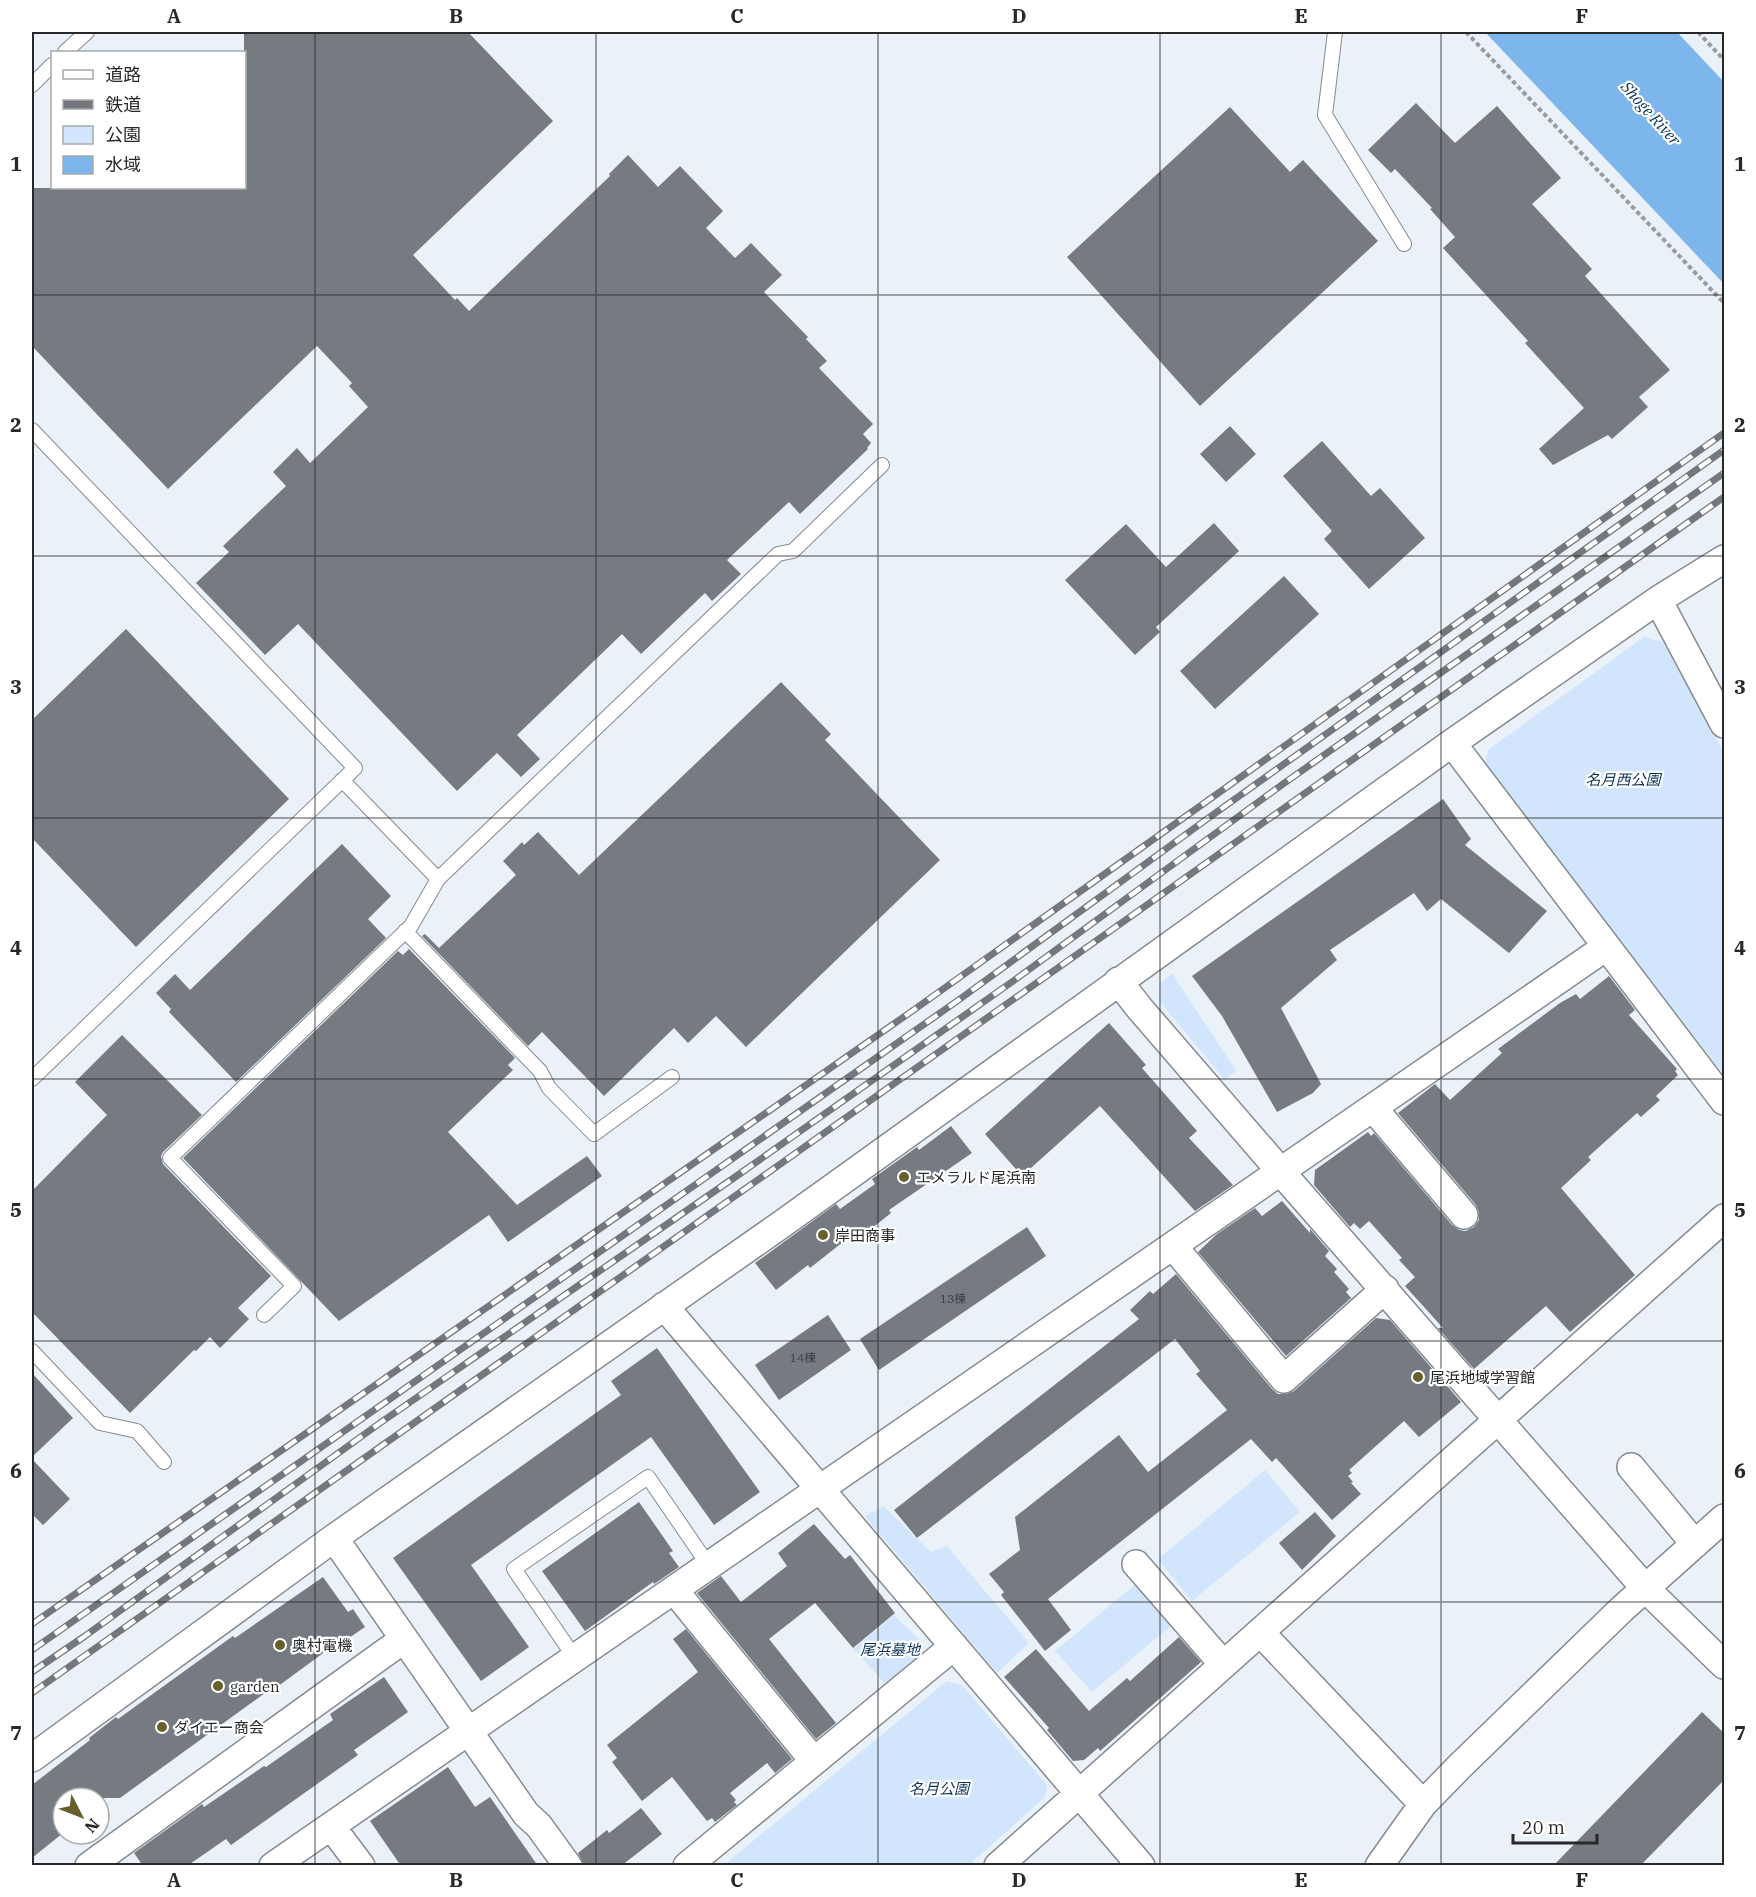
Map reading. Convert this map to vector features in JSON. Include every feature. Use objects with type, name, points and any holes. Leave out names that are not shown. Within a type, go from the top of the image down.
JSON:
[{"type":"street","points":[[32,1758],[334,1538],[782,1224],[1452,743],[1658,600],[1725,560]]},
{"type":"street","points":[[1658,600],[1725,724]]},
{"type":"street","points":[[1452,743],[1725,1101]]},
{"type":"street","points":[[273,1866],[1606,947]]},
{"type":"street","points":[[1118,981],[1281,1172],[1645,1587],[1725,1665]]},
{"type":"street","points":[[1373,1108],[1464,1215]]},
{"type":"street","points":[[998,1866],[1725,1218]]},
{"type":"street","points":[[1173,1246],[1284,1379],[1385,1289]]},
{"type":"street","points":[[664,1306],[1141,1866]]},
{"type":"street","points":[[1630,1467],[1695,1544]]},
{"type":"street","points":[[1379,1866],[1423,1804],[1645,1587],[1725,1518]]},
{"type":"street","points":[[334,1538],[526,1814],[539,1827],[568,1866]]},
{"type":"street","points":[[1136,1564],[1223,1665]]},
{"type":"street","points":[[674,1590],[814,1761]]},
{"type":"street","points":[[1260,1632],[1423,1804]]},
{"type":"street","points":[[89,1866],[404,1640]]},
{"type":"street","points":[[687,1866],[954,1646]]},
{"type":"street","points":[[330,1826],[361,1866]]},
{"type":"lane","points":[[66,51],[87,32]]},
{"type":"lane","points":[[1335,32],[1325,115],[1404,244]]},
{"type":"lane","points":[[32,85],[51,66]]},
{"type":"lane","points":[[32,430],[355,768],[32,1080]]},
{"type":"lane","points":[[264,1315],[294,1286],[170,1158],[411,926],[438,879],[778,554],[793,551],[882,465]]},
{"type":"lane","points":[[342,780],[438,879]]},
{"type":"lane","points":[[405,931],[540,1071],[549,1088],[594,1134],[672,1077]]},
{"type":"lane","points":[[32,1351],[100,1423],[137,1431],[164,1462]]},
{"type":"lane","points":[[575,1658],[514,1569],[648,1477],[709,1566]]},
{"type":"path","points":[[1466,32],[1725,303]]},
{"type":"path","points":[[1698,32],[1725,60]]},
{"type":"green space","name":"名月西公園","points":[[1644,637],[1663,642],[1724,753],[1724,1075],[1484,764],[1489,749]]},
{"type":"green space","points":[[1172,973],[1236,1071],[1225,1080],[1159,1001],[1159,985]]},
{"type":"green space","points":[[1265,1470],[1300,1512],[1192,1601],[1158,1559]]},
{"type":"green space","points":[[883,1506],[931,1552],[947,1546],[1029,1643],[997,1673],[865,1516]]},
{"type":"green space","points":[[1137,1583],[1172,1625],[1092,1692],[1055,1651]]},
{"type":"green space","name":"尾浜墓地","points":[[894,1615],[920,1640],[918,1656],[886,1685],[854,1649]]},
{"type":"green space","name":"名月公園","points":[[947,1681],[962,1685],[1047,1785],[1045,1797],[969,1865],[724,1865]]},
{"type":"water","name":"Shoge River","points":[[1485,32],[1677,32],[1724,82],[1724,284]]},
{"type":"building","points":[[244,32],[468,32],[553,121],[413,255],[455,300],[457,298],[469,311],[610,176],[609,174],[628,155],[658,187],[680,166],[723,211],[706,228],[735,258],[751,243],[782,275],[764,292],[808,337],[806,339],[827,361],[819,368],[873,424],[863,434],[871,443],[868,449],[800,514],[789,502],[727,560],[741,574],[712,601],[705,593],[641,654],[622,634],[517,735],[540,759],[521,777],[497,753],[457,791],[298,624],[265,655],[196,583],[229,552],[223,546],[286,486],[273,472],[297,448],[310,463],[368,407],[349,386],[352,383],[317,346],[168,489],[32,346],[32,188],[246,189],[246,51],[244,51]]},
{"type":"building","points":[[1416,103],[1455,143],[1497,106],[1561,178],[1532,204],[1592,269],[1585,276],[1670,370],[1639,397],[1648,407],[1612,439],[1608,435],[1553,465],[1539,449],[1584,408],[1525,343],[1528,341],[1443,248],[1455,237],[1430,209],[1432,208],[1395,169],[1391,173],[1368,150]]},
{"type":"building","points":[[1230,107],[1290,172],[1303,160],[1378,241],[1200,406],[1067,257]]},
{"type":"building","points":[[1230,426],[1256,454],[1226,482],[1200,454]]},
{"type":"building","points":[[1322,441],[1371,496],[1380,488],[1425,538],[1369,589],[1324,539],[1332,531],[1283,476]]},
{"type":"building","points":[[1214,523],[1239,551],[1156,627],[1160,632],[1135,655],[1065,580],[1126,524],[1166,567]]},
{"type":"building","points":[[1284,576],[1319,614],[1215,709],[1180,671]]},
{"type":"building","points":[[126,629],[289,799],[136,947],[32,838],[32,720]]},
{"type":"building","points":[[781,682],[831,734],[825,740],[940,860],[746,1047],[716,1016],[688,1043],[674,1028],[604,1096],[542,1032],[528,1046],[422,936],[425,934],[439,948],[516,875],[503,861],[522,842],[524,845],[538,832],[579,875]]},
{"type":"building","points":[[1443,799],[1471,839],[1465,845],[1547,911],[1509,953],[1441,899],[1427,911],[1414,893],[1330,950],[1337,960],[1281,1008],[1321,1084],[1313,1093],[1277,1112],[1222,1016],[1192,976]]},
{"type":"building","points":[[342,844],[391,896],[368,919],[386,938],[236,1082],[169,1012],[171,1009],[156,993],[175,974],[190,990]]},
{"type":"building","points":[[409,949],[515,1058],[508,1065],[513,1070],[448,1132],[517,1205],[587,1156],[602,1176],[508,1242],[489,1215],[339,1321],[183,1158],[398,951],[403,955]]},
{"type":"building","points":[[1609,976],[1635,1010],[1629,1015],[1677,1069],[1675,1071],[1678,1075],[1656,1096],[1660,1100],[1641,1117],[1637,1113],[1588,1157],[1591,1160],[1561,1188],[1635,1275],[1570,1332],[1546,1306],[1474,1369],[1438,1328],[1443,1328],[1405,1286],[1415,1277],[1399,1260],[1402,1258],[1369,1221],[1360,1229],[1354,1223],[1350,1227],[1314,1185],[1315,1170],[1368,1132],[1371,1136],[1374,1133],[1452,1225],[1459,1230],[1466,1231],[1474,1227],[1479,1220],[1476,1205],[1398,1113],[1435,1084],[1450,1100],[1502,1053],[1498,1049],[1560,1003],[1576,994],[1580,999]]},
{"type":"building","points":[[1109,1023],[1146,1065],[1142,1068],[1197,1131],[1189,1138],[1233,1185],[1195,1211],[1100,1106],[1022,1176],[985,1134]]},
{"type":"building","points":[[122,1035],[202,1115],[163,1152],[161,1156],[163,1164],[271,1276],[238,1308],[249,1319],[220,1348],[210,1337],[130,1413],[32,1312],[32,1191],[107,1115],[75,1082]]},
{"type":"building","points":[[951,1126],[972,1153],[889,1210],[891,1213],[866,1233],[862,1227],[810,1268],[808,1265],[776,1290],[755,1263],[836,1204],[840,1209],[875,1184],[872,1179],[917,1147],[919,1150]]},
{"type":"building","points":[[1282,1201],[1329,1251],[1325,1256],[1337,1269],[1334,1272],[1349,1289],[1346,1292],[1351,1298],[1286,1356],[1198,1252],[1217,1234],[1255,1208],[1262,1216]]},
{"type":"building","points":[[1027,1227],[1046,1256],[879,1370],[860,1339]]},
{"type":"building","points":[[1176,1274],[1278,1394],[1294,1391],[1376,1318],[1390,1320],[1461,1402],[1419,1437],[1404,1421],[1349,1470],[1352,1473],[1348,1476],[1353,1482],[1351,1483],[1361,1494],[1332,1520],[1276,1458],[1272,1462],[1251,1439],[1048,1599],[1071,1630],[1045,1651],[1001,1595],[1004,1592],[989,1574],[1020,1550],[1015,1517],[1119,1435],[1148,1472],[1227,1410],[1196,1374],[1200,1371],[1175,1339],[917,1538],[894,1510],[1139,1319],[1130,1310],[1150,1291],[1153,1294]]},
{"type":"building","points":[[828,1315],[851,1350],[779,1400],[755,1365]]},
{"type":"building","points":[[657,1348],[760,1492],[714,1525],[651,1437],[471,1565],[529,1647],[481,1681],[393,1558],[621,1395],[611,1381]]},
{"type":"building","points":[[32,1373],[73,1418],[32,1457]]},
{"type":"building","points":[[32,1459],[70,1499],[43,1525],[32,1514]]},
{"type":"building","points":[[639,1502],[673,1551],[669,1553],[679,1567],[654,1584],[653,1582],[585,1631],[542,1571]]},
{"type":"building","points":[[1315,1512],[1336,1536],[1302,1570],[1279,1543]]},
{"type":"building","points":[[814,1524],[845,1559],[850,1555],[895,1613],[853,1648],[815,1603],[769,1639],[836,1723],[816,1739],[697,1593],[721,1576],[741,1602],[787,1566],[778,1553]]},
{"type":"building","points":[[323,1577],[348,1612],[353,1609],[365,1627],[327,1653],[326,1651],[277,1687],[276,1685],[120,1798],[111,1798],[111,1786],[51,1786],[51,1843],[32,1858],[32,1785],[116,1717],[118,1719],[233,1636],[235,1638]]},
{"type":"building","points":[[686,1629],[792,1759],[775,1773],[767,1763],[730,1793],[737,1805],[715,1822],[712,1818],[707,1821],[672,1777],[642,1801],[612,1762],[617,1758],[607,1745],[698,1672],[673,1639]]},
{"type":"building","points":[[1179,1637],[1201,1662],[1100,1751],[1098,1748],[1084,1760],[1073,1761],[1047,1730],[1049,1728],[1004,1677],[1036,1649],[1089,1711],[1127,1678],[1130,1681]]},
{"type":"building","points":[[384,1677],[408,1712],[354,1750],[358,1755],[231,1845],[226,1839],[187,1866],[143,1866],[134,1853],[202,1804],[204,1807],[333,1720],[330,1714]]},
{"type":"building","points":[[1702,1712],[1725,1734],[1725,1779],[1640,1866],[1553,1866]]},
{"type":"building","points":[[448,1767],[475,1807],[490,1797],[538,1866],[401,1866],[370,1821]]},
{"type":"building","points":[[641,1808],[662,1834],[621,1866],[584,1866],[578,1853],[607,1830],[609,1833]]},
{"type":"railway","points":[[32,1624],[908,1014],[1724,433]]},
{"type":"railway","points":[[32,1650],[960,999],[1207,819],[1724,450]]},
{"type":"railway","points":[[32,1672],[380,1423],[1016,979],[1283,784],[1724,473]]},
{"type":"railway","points":[[32,1693],[1724,497]]},
{"type":"place","name":"エメラルド尾浜南","points":[[904,1177]]},
{"type":"place","name":"岸田商事","points":[[823,1235]]},
{"type":"place","name":"尾浜地域学習館","points":[[1418,1377]]},
{"type":"place","name":"奥村電機","points":[[280,1645]]},
{"type":"place","name":"garden","points":[[218,1686]]},
{"type":"place","name":"ダイエー商会","points":[[162,1727]]}]
